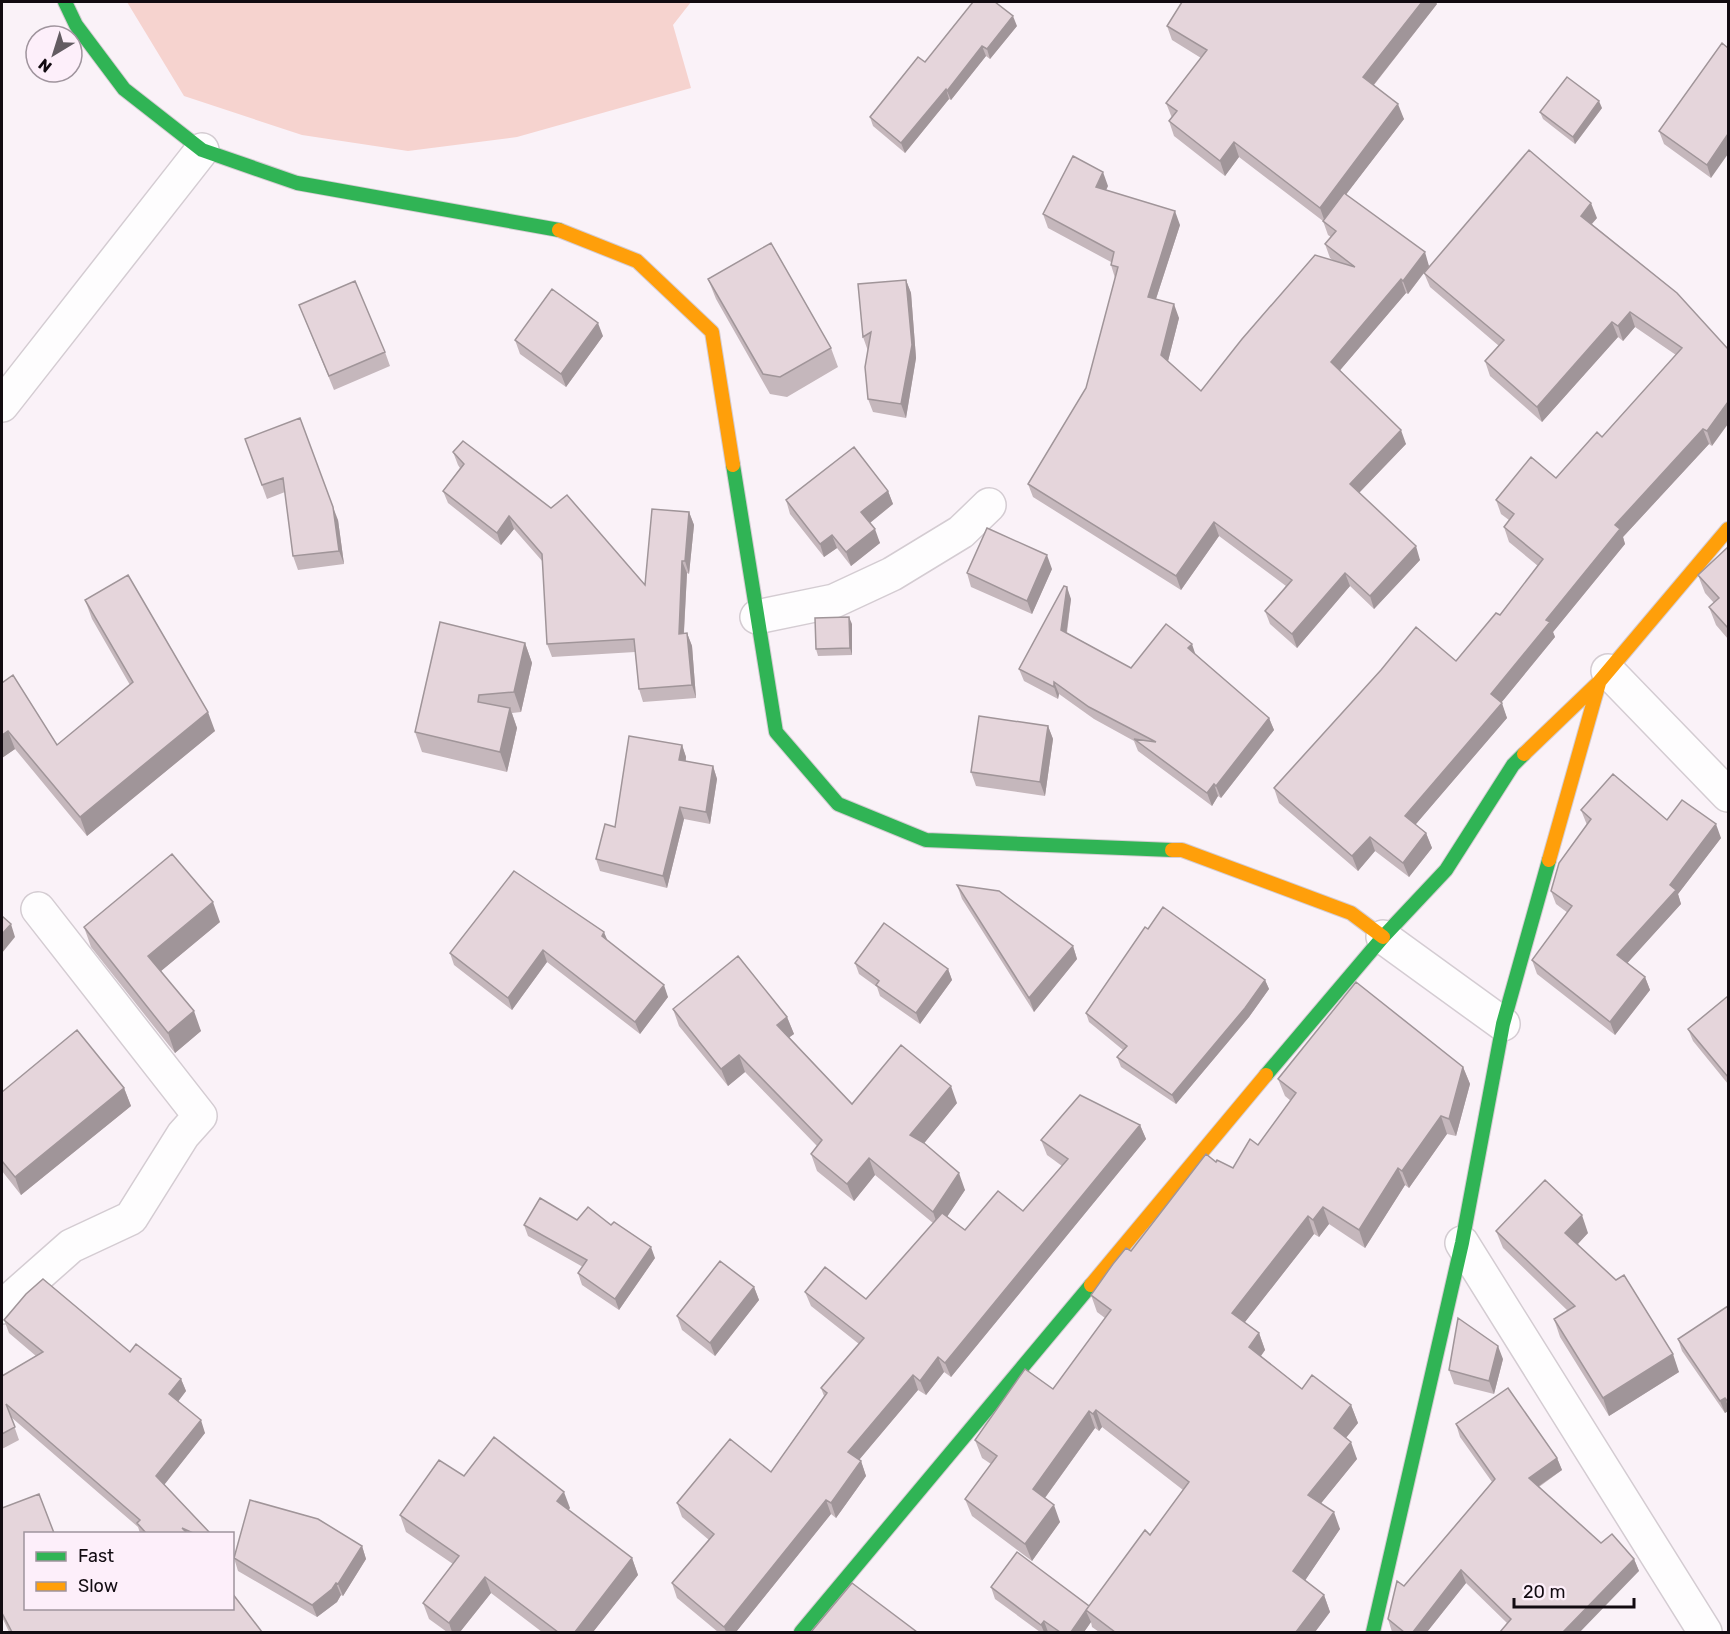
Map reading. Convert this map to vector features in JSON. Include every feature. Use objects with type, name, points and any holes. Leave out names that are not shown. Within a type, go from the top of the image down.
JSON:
[{"type":"street","points":[[65,2],[76,25],[124,89],[202,150],[297,183],[560,230],[638,261],[712,332],[776,732],[838,804],[926,840],[1182,850],[1351,913],[1503,1024]]},
{"type":"street","points":[[2,405],[202,150]]},
{"type":"street","points":[[757,617],[834,601],[892,574],[961,532],[989,505]]},
{"type":"street","points":[[801,1632],[1383,937],[1446,870],[1513,765],[1604,676],[1728,529]]},
{"type":"street","points":[[1604,676],[1728,795]]},
{"type":"street","points":[[1373,1632],[1462,1243],[1503,1024],[1604,676]]},
{"type":"street","points":[[2,1307],[70,1246],[130,1218],[183,1135],[200,1116],[38,909]]},
{"type":"street","points":[[1462,1243],[1705,1632]]},
{"type":"shaded area","points":[[127,2],[691,2],[673,25],[691,88],[517,137],[408,151],[302,135],[184,96]]},
{"type":"building","points":[[973,2],[995,2],[1013,16],[987,49],[982,46],[947,91],[946,89],[901,143],[870,117],[918,57],[925,62]]},
{"type":"building","points":[[1182,2],[1422,2],[1363,77],[1398,104],[1320,208],[1234,142],[1220,161],[1169,121],[1177,111],[1166,103],[1207,50],[1167,26]]},
{"type":"building","points":[[1722,43],[1728,48],[1728,134],[1707,165],[1659,131]]},
{"type":"building","points":[[1567,77],[1599,101],[1573,137],[1540,112]]},
{"type":"building","points":[[1529,150],[1591,203],[1581,216],[1677,293],[1728,349],[1728,402],[1707,431],[1703,429],[1615,525],[1620,529],[1546,620],[1550,622],[1491,694],[1502,703],[1405,816],[1426,833],[1403,863],[1370,837],[1352,856],[1274,788],[1381,670],[1416,627],[1456,661],[1496,613],[1500,615],[1543,559],[1504,527],[1514,514],[1496,500],[1531,457],[1556,478],[1597,432],[1602,437],[1682,348],[1630,312],[1618,326],[1612,322],[1537,407],[1485,361],[1504,340],[1424,273]]},
{"type":"building","points":[[1073,156],[1103,172],[1096,187],[1175,211],[1148,297],[1174,304],[1161,355],[1201,391],[1242,339],[1315,255],[1355,267],[1325,244],[1336,231],[1323,221],[1344,193],[1425,252],[1403,281],[1401,279],[1331,362],[1401,430],[1350,484],[1416,546],[1370,596],[1345,573],[1292,634],[1265,611],[1292,580],[1214,522],[1176,576],[1028,484],[1086,388],[1118,267],[1111,265],[1114,252],[1043,214]]},
{"type":"building","points":[[771,243],[831,348],[780,377],[763,374],[708,279]]},
{"type":"building","points":[[906,280],[912,345],[901,404],[868,399],[865,367],[871,332],[863,337],[858,284]]},
{"type":"building","points":[[355,281],[385,352],[329,376],[299,305]]},
{"type":"building","points":[[552,289],[598,323],[561,374],[515,340]]},
{"type":"building","points":[[300,418],[333,507],[339,551],[293,556],[283,478],[262,485],[245,439]]},
{"type":"building","points":[[463,441],[551,508],[567,495],[645,585],[652,509],[689,512],[685,561],[682,561],[679,634],[687,633],[692,685],[639,689],[634,639],[547,644],[542,554],[509,516],[497,533],[443,491],[464,464],[453,452]]},
{"type":"building","points":[[854,447],[888,491],[861,512],[875,529],[846,552],[832,535],[820,544],[786,500]]},
{"type":"building","points":[[987,528],[1047,555],[1027,601],[967,573]]},
{"type":"building","points":[[1728,547],[1728,628],[1709,607],[1719,598],[1698,575]]},
{"type":"building","points":[[128,575],[208,712],[80,817],[8,731],[2,735],[2,683],[13,675],[57,745],[133,682],[85,600]]},
{"type":"building","points":[[1064,586],[1067,587],[1061,630],[1131,668],[1166,624],[1192,644],[1188,648],[1269,718],[1216,786],[1214,784],[1207,793],[1134,739],[1156,742],[1089,707],[1054,682],[1054,687],[1019,669]]},
{"type":"building","points":[[849,617],[850,648],[816,649],[815,618]]},
{"type":"building","points":[[440,622],[525,643],[514,692],[479,695],[478,702],[510,708],[500,752],[415,732]]},
{"type":"building","points":[[979,716],[1048,726],[1040,782],[971,772]]},
{"type":"building","points":[[629,736],[682,745],[679,760],[713,766],[706,812],[680,807],[663,876],[596,859],[605,824],[615,827]]},
{"type":"building","points":[[1613,774],[1667,820],[1682,800],[1716,824],[1670,885],[1676,890],[1617,955],[1645,977],[1610,1022],[1532,960],[1572,906],[1551,891],[1559,863],[1591,819],[1581,810]]},
{"type":"building","points":[[172,854],[213,902],[148,956],[194,1011],[168,1033],[84,927]]},
{"type":"building","points":[[514,871],[604,932],[602,936],[664,985],[635,1022],[543,950],[508,998],[450,953]]},
{"type":"building","points":[[957,885],[999,891],[1073,946],[1029,998]]},
{"type":"building","points":[[1163,907],[1265,980],[1245,1008],[1172,1095],[1117,1057],[1127,1046],[1086,1013],[1145,927],[1148,929]]},
{"type":"building","points":[[2,916],[11,924],[2,934]]},
{"type":"building","points":[[884,923],[948,969],[916,1013],[876,985],[879,981],[855,963]]},
{"type":"building","points":[[738,956],[787,1017],[777,1025],[852,1104],[901,1045],[951,1086],[910,1135],[924,1143],[959,1173],[933,1212],[869,1158],[847,1184],[811,1154],[822,1140],[739,1055],[721,1069],[673,1009]]},
{"type":"building","points":[[1356,982],[1463,1067],[1449,1119],[1441,1116],[1402,1171],[1398,1168],[1359,1230],[1323,1207],[1313,1220],[1308,1216],[1232,1313],[1259,1333],[1249,1347],[1302,1389],[1312,1375],[1351,1405],[1334,1428],[1351,1442],[1308,1495],[1334,1512],[1293,1571],[1324,1595],[1296,1632],[1115,1632],[1086,1610],[1145,1530],[1150,1535],[1189,1482],[1096,1410],[1093,1414],[1089,1411],[1033,1489],[1054,1505],[1025,1544],[965,1499],[997,1456],[975,1440],[1025,1369],[1053,1389],[1111,1310],[1091,1295],[1126,1248],[1131,1251],[1206,1154],[1216,1162],[1217,1160],[1233,1168],[1250,1139],[1258,1145],[1296,1093],[1278,1079]]},
{"type":"building","points":[[1728,996],[1728,1077],[1688,1029]]},
{"type":"building","points":[[77,1030],[124,1088],[15,1177],[2,1161],[2,1092]]},
{"type":"building","points":[[1080,1095],[1140,1125],[945,1363],[938,1357],[920,1381],[913,1375],[848,1452],[861,1461],[831,1503],[826,1500],[724,1627],[672,1583],[714,1534],[677,1503],[730,1439],[771,1472],[827,1393],[821,1388],[864,1338],[805,1292],[825,1267],[866,1299],[942,1213],[965,1230],[998,1191],[1023,1211],[1068,1159],[1041,1140]]},
{"type":"building","points":[[1545,1180],[1582,1215],[1565,1233],[1616,1280],[1624,1275],[1673,1354],[1603,1398],[1554,1319],[1575,1306],[1496,1231]]},
{"type":"building","points":[[540,1198],[577,1220],[588,1207],[611,1225],[614,1222],[651,1247],[615,1299],[578,1273],[587,1260],[524,1225]]},
{"type":"building","points":[[720,1261],[754,1287],[710,1343],[677,1316]]},
{"type":"building","points":[[43,1279],[130,1352],[136,1344],[181,1379],[169,1394],[201,1420],[156,1476],[209,1532],[191,1532],[182,1528],[186,1532],[145,1532],[137,1523],[140,1520],[6,1404],[15,1427],[2,1434],[2,1376],[43,1352],[4,1320],[26,1294]]},
{"type":"building","points":[[1728,1306],[1728,1402],[1725,1398],[1720,1401],[1678,1339]]},
{"type":"building","points":[[1458,1318],[1498,1346],[1489,1381],[1449,1370]]},
{"type":"building","points":[[1508,1388],[1557,1458],[1529,1478],[1601,1543],[1612,1534],[1634,1559],[1563,1632],[1500,1632],[1511,1619],[1461,1570],[1413,1632],[1404,1632],[1388,1619],[1397,1581],[1404,1586],[1495,1479],[1456,1424]]},
{"type":"building","points":[[494,1437],[564,1492],[557,1501],[632,1558],[575,1632],[558,1632],[485,1577],[449,1623],[423,1603],[459,1556],[400,1515],[439,1460],[464,1476]]},
{"type":"building","points":[[39,1494],[54,1532],[24,1532],[24,1610],[234,1610],[234,1596],[262,1632],[12,1632],[2,1613],[2,1508]]},
{"type":"building","points":[[250,1500],[318,1519],[362,1546],[338,1584],[336,1583],[312,1605],[234,1558]]},
{"type":"building","points":[[1017,1552],[1089,1606],[1071,1632],[1060,1632],[1044,1621],[1041,1625],[991,1587]]},
{"type":"building","points":[[852,1583],[917,1632],[811,1632]]},
{"type":"traffic: fast","points":[[65,2],[76,25],[124,89],[202,150],[297,183],[559,230]]},
{"type":"traffic: fast","points":[[733,465],[776,732],[838,804],[926,840],[1172,850]]},
{"type":"traffic: fast","points":[[1266,1075],[1383,937],[1446,870],[1513,765],[1524,754]]},
{"type":"traffic: fast","points":[[1373,1632],[1462,1243],[1503,1024],[1549,860]]},
{"type":"traffic: fast","points":[[801,1632],[1091,1285]]},
{"type":"traffic: slow","points":[[559,230],[637,261],[712,332],[733,465]]},
{"type":"traffic: slow","points":[[1524,754],[1599,682],[1728,529]]},
{"type":"traffic: slow","points":[[1549,860],[1599,683]]},
{"type":"traffic: slow","points":[[1172,850],[1182,850],[1351,913],[1383,937]]},
{"type":"traffic: slow","points":[[1091,1285],[1266,1075]]}]
